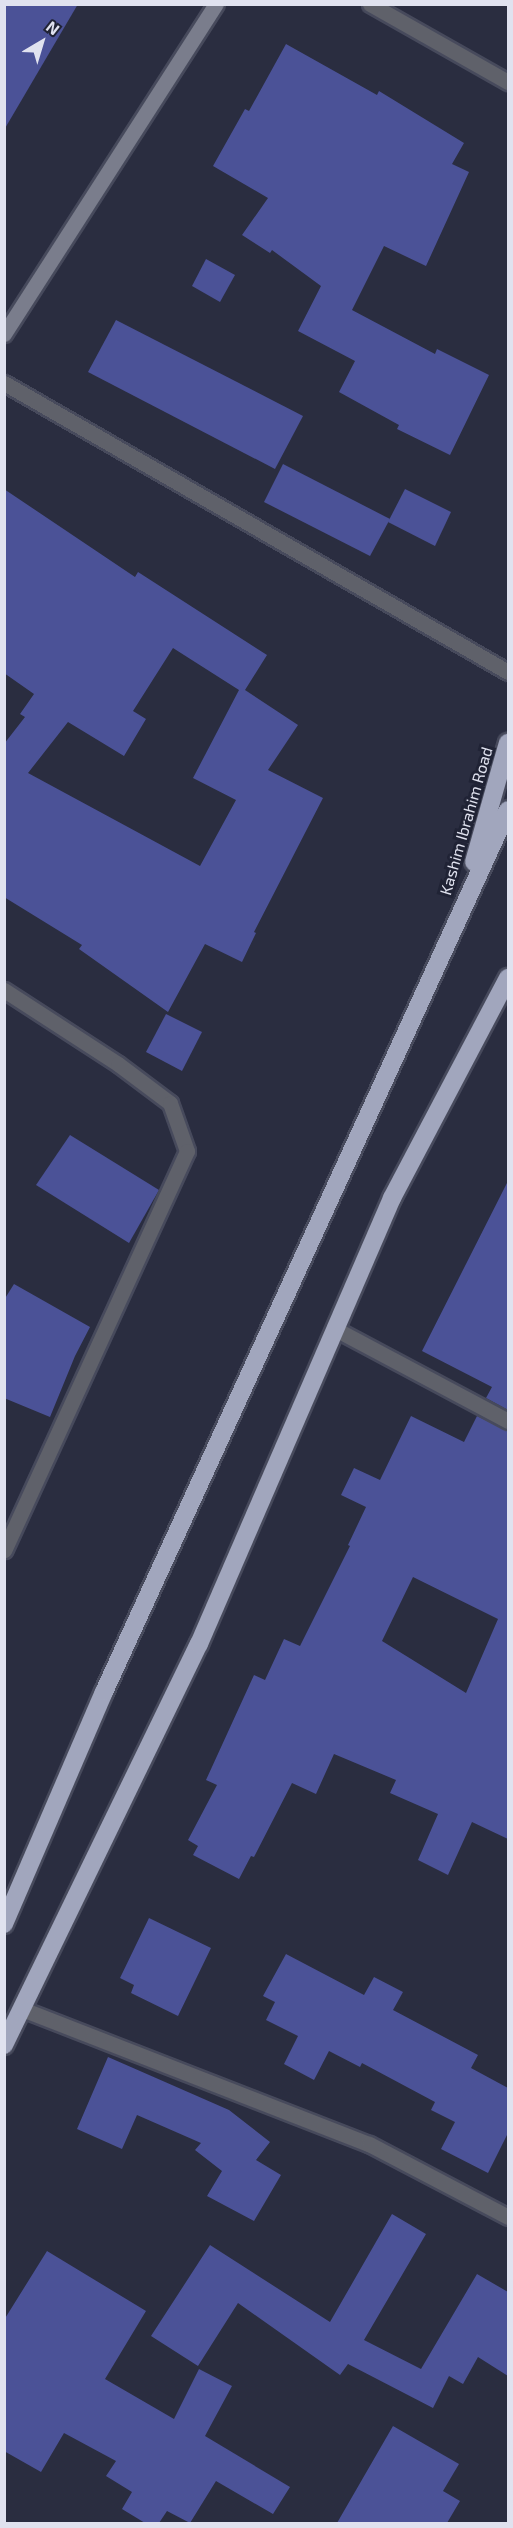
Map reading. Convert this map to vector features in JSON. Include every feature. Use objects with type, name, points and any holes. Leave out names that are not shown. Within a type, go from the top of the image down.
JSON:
[{"type":"highway","name":"Kashim Ibrahim Road","points":[[460,911],[508,743]]},
{"type":"highway","points":[[4,1924],[104,1692],[508,810]]},
{"type":"highway","points":[[4,2045],[199,1644],[337,1330],[392,1198],[508,978]]},
{"type":"main road","points":[[4,334],[216,4]]},
{"type":"street","points":[[370,4],[508,82]]},
{"type":"street","points":[[4,383],[508,672]]},
{"type":"street","points":[[4,990],[118,1064],[170,1103],[187,1151],[4,1550]]},
{"type":"street","points":[[337,1330],[508,1420]]},
{"type":"street","points":[[21,2009],[369,2144],[508,2217]]},
{"type":"building","points":[[4,4],[78,4],[4,130]]},
{"type":"building","points":[[286,44],[377,95],[379,91],[464,143],[452,164],[469,172],[426,266],[384,246],[352,310],[435,354],[437,349],[489,375],[450,455],[397,429],[399,425],[339,392],[355,361],[298,331],[321,286],[272,250],[270,253],[242,235],[268,198],[213,166],[245,109],[249,111]]},
{"type":"building","points":[[206,259],[235,275],[220,302],[192,286]]},
{"type":"building","points":[[116,320],[303,416],[275,469],[88,372]]},
{"type":"building","points":[[283,464],[390,519],[370,556],[264,502]]},
{"type":"building","points":[[4,489],[135,577],[138,572],[267,655],[245,690],[298,725],[268,770],[323,798],[254,932],[256,933],[242,962],[205,944],[168,1012],[79,949],[82,945],[4,897],[4,744],[25,717],[20,714],[34,694],[4,673]],"holes":[[[173,648],[239,690],[193,778],[236,800],[200,866],[28,773],[68,722],[124,756],[146,719],[133,711]]]},
{"type":"building","points":[[405,489],[451,512],[435,546],[388,522]]},
{"type":"building","points":[[166,1014],[202,1032],[182,1071],[146,1052]]},
{"type":"building","points":[[70,1135],[159,1190],[129,1243],[36,1185]]},
{"type":"building","points":[[508,1181],[508,1410],[486,1398],[492,1387],[422,1351]]},
{"type":"building","points":[[14,1284],[90,1327],[75,1356],[50,1417],[4,1398],[4,1300]]},
{"type":"building","points":[[411,1416],[464,1442],[477,1416],[508,1431],[508,1839],[472,1822],[448,1875],[418,1860],[438,1814],[390,1793],[396,1780],[334,1754],[316,1794],[292,1783],[254,1857],[251,1856],[239,1879],[193,1855],[198,1846],[188,1840],[217,1785],[206,1780],[254,1675],[265,1680],[284,1639],[300,1646],[350,1546],[348,1545],[366,1507],[341,1495],[354,1468],[380,1480]],"holes":[[[413,1577],[498,1619],[466,1693],[382,1641]]]},
{"type":"building","points":[[149,1918],[211,1948],[178,2016],[131,1993],[134,1985],[120,1978]]},
{"type":"building","points":[[286,1954],[364,1995],[374,1977],[403,1992],[393,2010],[478,2055],[471,2068],[508,2088],[508,2133],[488,2173],[441,2149],[455,2122],[431,2110],[435,2102],[362,2063],[360,2067],[329,2051],[314,2080],[284,2064],[298,2036],[266,2020],[275,2002],[263,1996]]},
{"type":"building","points":[[108,2057],[229,2110],[270,2142],[256,2160],[281,2175],[254,2221],[207,2196],[222,2171],[195,2150],[201,2143],[137,2115],[122,2149],[77,2129]]},
{"type":"building","points":[[392,2214],[426,2234],[364,2340],[421,2369],[477,2274],[508,2292],[508,2376],[478,2357],[463,2384],[449,2376],[433,2408],[348,2364],[340,2375],[238,2303],[198,2366],[151,2336],[210,2245],[330,2322]]},
{"type":"building","points":[[47,2251],[146,2311],[105,2379],[174,2419],[199,2369],[232,2386],[205,2436],[290,2487],[273,2514],[216,2481],[190,2523],[167,2511],[159,2523],[145,2523],[122,2509],[132,2492],[106,2476],[116,2461],[64,2433],[41,2472],[4,2451],[4,2320]]},
{"type":"building","points":[[393,2426],[459,2464],[443,2491],[460,2501],[447,2523],[337,2523]]}]
